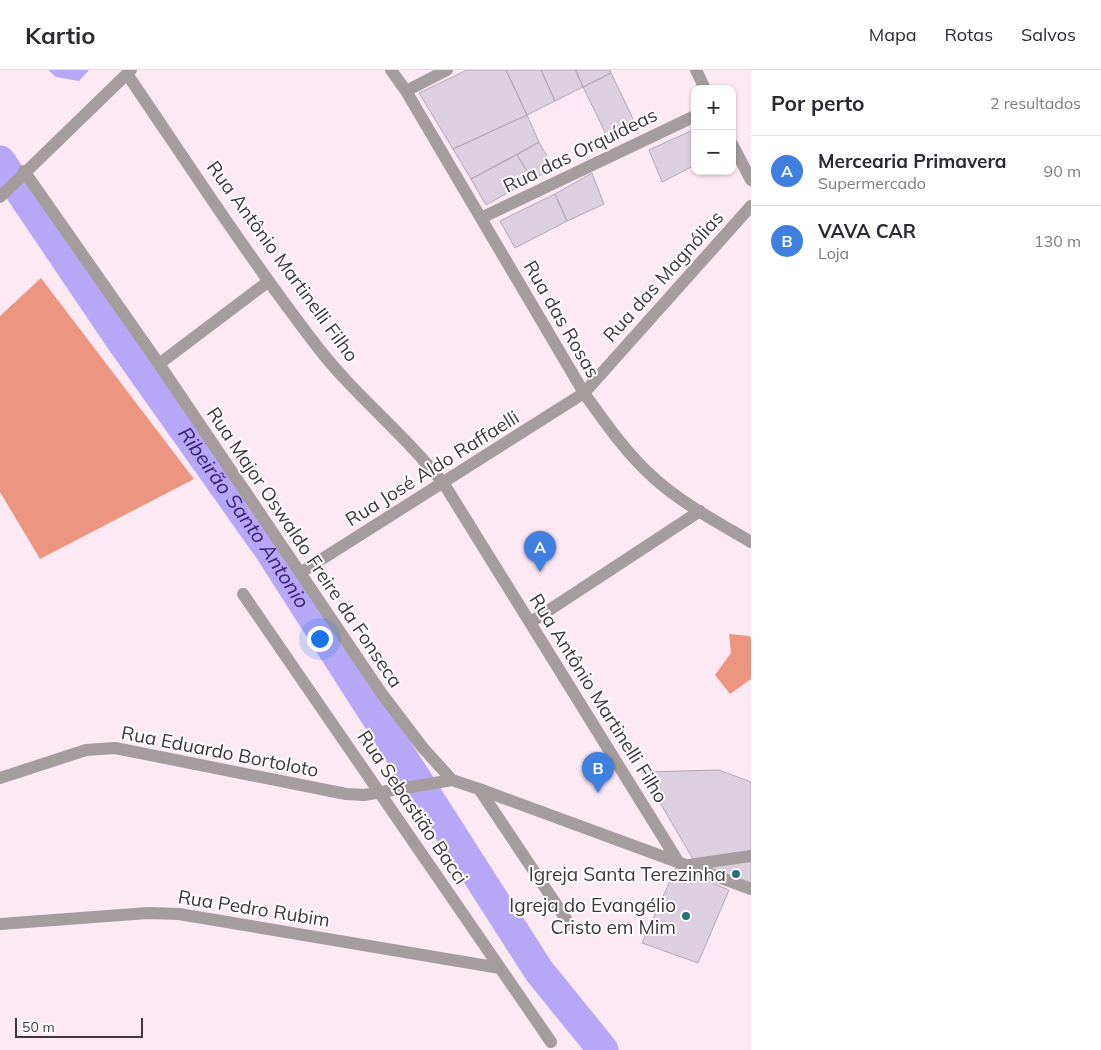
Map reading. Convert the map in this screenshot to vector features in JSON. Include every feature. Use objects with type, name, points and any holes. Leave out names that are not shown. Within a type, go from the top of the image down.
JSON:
[{"type":"street","name":"Rua das Rosas","points":[[391,70],[406,91],[482,218],[584,394],[615,436],[644,469],[667,489],[751,542]]},
{"type":"street","points":[[406,91],[447,70]]},
{"type":"street","points":[[696,70],[703,85]]},
{"type":"street","points":[[0,197],[24,171],[129,72]]},
{"type":"street","name":"Rua Antônio Martinelli Filho","points":[[129,72],[270,281],[317,346],[354,388],[427,462],[444,484],[683,864]]},
{"type":"street","name":"Rua das Orquídeas","points":[[482,218],[691,118]]},
{"type":"street","points":[[736,152],[751,180]]},
{"type":"street","name":"Rua Major Oswaldo Freire da Fonseca","points":[[24,171],[159,364],[393,709],[452,780]]},
{"type":"street","name":"Rua das Magnólias","points":[[584,394],[751,206]]},
{"type":"street","points":[[159,364],[270,281]]},
{"type":"street","name":"Rua José Aldo Raffaelli","points":[[300,573],[584,394]]},
{"type":"street","points":[[531,622],[700,511]]},
{"type":"street","name":"Rua Sebastião Bacci","points":[[243,594],[381,792],[551,1042]]},
{"type":"street","name":"Rua Eduardo Bortoloto","points":[[0,778],[86,750],[114,748],[346,794],[381,792],[452,780]]},
{"type":"street","points":[[452,780],[479,788],[751,889]]},
{"type":"street","points":[[479,788],[570,925]]},
{"type":"street","points":[[683,864],[751,856]]},
{"type":"street","name":"Rua Pedro Rubim","points":[[0,924],[148,913],[180,914],[500,968]]},
{"type":"shaded area","points":[[48,70],[89,70],[79,81],[56,77]]},
{"type":"shaded area","points":[[41,278],[194,479],[40,559],[0,492],[0,316]]},
{"type":"shaded area","points":[[729,634],[749,636],[751,638],[751,679],[730,694],[715,675],[731,653]]},
{"type":"building","points":[[467,70],[506,70],[527,115],[453,149],[419,93]]},
{"type":"building","points":[[506,70],[541,70],[555,101],[527,115]]},
{"type":"building","points":[[541,70],[575,70],[583,87],[555,101]]},
{"type":"building","points":[[576,70],[610,70],[611,73],[583,87]]},
{"type":"building","points":[[611,73],[637,127],[609,140],[583,87]]},
{"type":"building","points":[[527,115],[539,142],[471,179],[453,149]]},
{"type":"building","points":[[691,131],[691,167],[662,182],[649,150]]},
{"type":"building","points":[[539,142],[554,169],[532,179],[517,155]]},
{"type":"building","points":[[517,155],[532,179],[486,205],[471,179]]},
{"type":"building","points":[[592,173],[604,204],[567,221],[555,194]]},
{"type":"building","points":[[555,194],[567,221],[515,248],[500,221]]},
{"type":"building","points":[[719,770],[751,782],[751,851],[693,859],[642,772]]},
{"type":"building","name":"Igreja Santa Terezinha","points":[[751,861],[751,885],[702,868]]},
{"type":"building","name":"Igreja do Evangélio Cristo em Mim","points":[[676,868],[729,890],[698,963],[642,943]]},
{"type":"waterway","name":"Ribeirão Santo Antonio","points":[[0,161],[123,343],[269,549],[539,971],[603,1050]]},
{"type":"place","name":"Mercearia Primavera","points":[[540,572]]},
{"type":"place","name":"VAVA CAR","points":[[598,793]]},
{"type":"place","name":"Igreja Santa Terezinha","points":[[736,874]]},
{"type":"place","name":"Igreja do Evangélio Cristo em Mim","points":[[686,916]]}]
